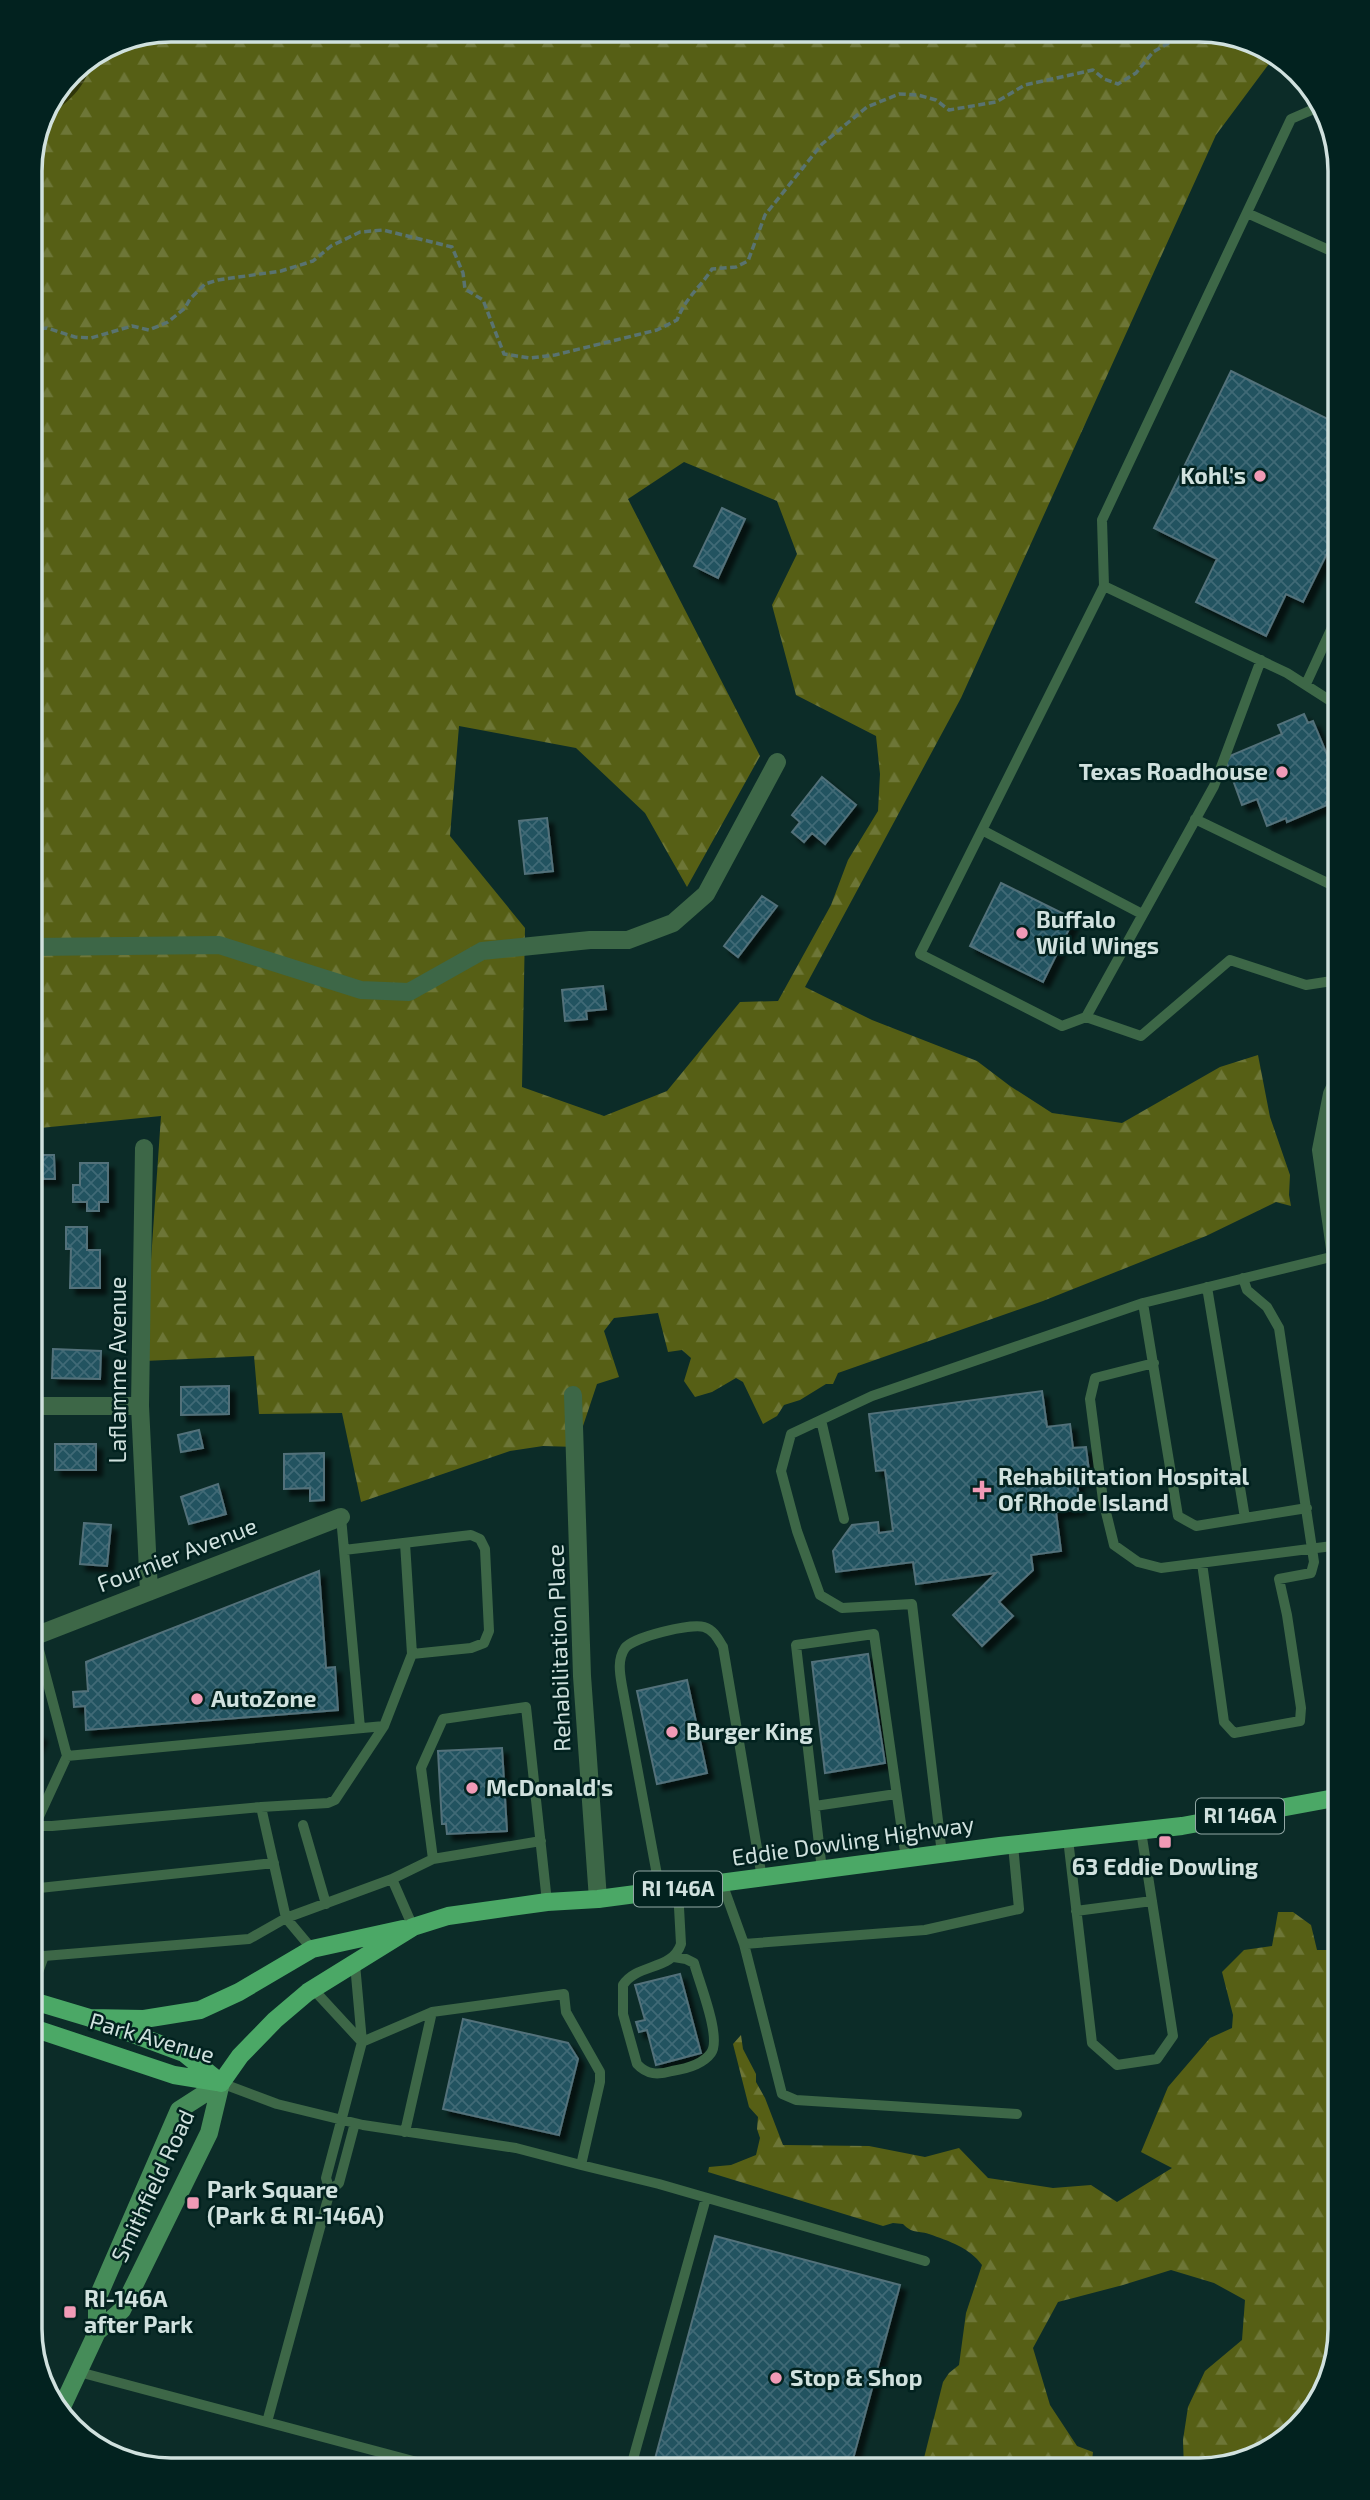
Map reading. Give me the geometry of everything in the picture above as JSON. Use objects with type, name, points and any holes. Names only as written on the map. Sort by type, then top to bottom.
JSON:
[{"type":"main road","name":"Eddie Dowling Highway","points":[[220,2083],[240,2056],[275,2020],[313,1989],[413,1927],[448,1916],[1182,1826],[1328,1800]]},
{"type":"main road","points":[[90,2018],[144,2019],[200,2010],[239,1992],[312,1949],[413,1927]]},
{"type":"main road","name":"Park Avenue","points":[[42,2004],[90,2018],[184,2053],[220,2083]]},
{"type":"main road","name":"Park Avenue","points":[[42,2031],[174,2075],[220,2083]]},
{"type":"main road","name":"Smithfield Road","points":[[65,2402],[97,2332],[97,2299],[179,2110],[220,2083]]},
{"type":"main road","name":"Smithfield Road","points":[[97,2332],[122,2310],[209,2133],[220,2083]]},
{"type":"street","points":[[42,947],[219,945],[360,990],[409,992],[482,951],[590,940],[628,940],[673,923],[706,894],[776,762]]},
{"type":"street","points":[[1328,1114],[1321,1150],[1328,1202]]},
{"type":"street","name":"Laflamme Avenue","points":[[144,1148],[140,1406],[149,1592]]},
{"type":"street","name":"Rehabilitation Place","points":[[573,1395],[582,1676],[598,1899]]},
{"type":"street","points":[[42,1406],[140,1406]]},
{"type":"street","name":"Fournier Avenue","points":[[42,1634],[341,1517]]},
{"type":"lane","points":[[1313,110],[1291,119],[1102,520],[1104,586],[920,954],[1062,1026],[1086,1017],[1141,1036],[1230,960],[1306,985],[1328,982]]},
{"type":"lane","points":[[1247,213],[1328,250]]},
{"type":"lane","points":[[1104,586],[1261,660],[1328,699]]},
{"type":"lane","points":[[1306,684],[1328,636]]},
{"type":"lane","points":[[1086,1017],[1214,786],[1261,660]]},
{"type":"lane","points":[[1195,819],[1328,882]]},
{"type":"lane","points":[[982,830],[1142,914]]},
{"type":"lane","points":[[942,1854],[912,1604],[842,1608],[820,1595],[797,1531],[781,1471],[791,1434],[872,1396],[1143,1303],[1328,1257]]},
{"type":"lane","points":[[1202,1563],[1224,1722],[1234,1733],[1300,1721],[1301,1708],[1279,1579],[1311,1573],[1314,1562],[1313,1548],[1279,1328],[1266,1307],[1247,1290],[1243,1278]]},
{"type":"lane","points":[[1207,1287],[1245,1518]]},
{"type":"lane","points":[[1143,1303],[1178,1516],[1196,1526],[1307,1508]]},
{"type":"lane","points":[[1154,1363],[1095,1378],[1090,1399],[1104,1500],[1114,1545],[1138,1562],[1161,1568],[1328,1546]]},
{"type":"lane","points":[[821,1420],[844,1519]]},
{"type":"lane","points":[[341,1517],[360,1728]]},
{"type":"lane","points":[[344,1550],[471,1535],[480,1539],[485,1549],[489,1631],[484,1643],[471,1648],[412,1654]]},
{"type":"lane","points":[[42,1824],[52,1826],[328,1803],[335,1800],[384,1726],[412,1654],[405,1542]]},
{"type":"lane","points":[[674,1957],[694,1963],[713,2030],[714,2044],[712,2052],[696,2064],[673,2071],[650,2073],[637,2064],[623,2014],[623,1985],[634,1974],[674,1957],[681,1944],[669,1890],[644,1804],[622,1686],[620,1659],[626,1646],[638,1639],[693,1626],[706,1628],[716,1635],[723,1647],[762,1878]]},
{"type":"lane","points":[[822,1870],[796,1644],[874,1634],[906,1859]]},
{"type":"lane","points":[[42,1668],[67,1756],[42,1810]]},
{"type":"lane","points":[[433,1859],[421,1768],[443,1719],[526,1707],[547,1902]]},
{"type":"lane","points":[[67,1756],[384,1726]]},
{"type":"lane","points":[[815,1806],[896,1794]]},
{"type":"lane","points":[[261,1807],[286,1918],[312,1949]]},
{"type":"lane","points":[[303,1825],[326,1903]]},
{"type":"lane","points":[[1068,1839],[1092,2043],[1117,2065],[1157,2059],[1173,2036],[1141,1831]]},
{"type":"lane","points":[[42,1961],[44,1956],[249,1939],[286,1918],[393,1879],[433,1859],[541,1841]]},
{"type":"lane","points":[[744,1944],[925,1930],[1018,1909],[1013,1845]]},
{"type":"lane","points":[[42,1888],[274,1863]]},
{"type":"lane","points":[[393,1879],[413,1927]]},
{"type":"lane","points":[[722,1883],[744,1944],[782,2094],[796,2100],[1017,2114]]},
{"type":"lane","points":[[1076,1912],[1152,1901]]},
{"type":"lane","points":[[267,2422],[330,2191],[326,2178],[362,2042],[355,1964]]},
{"type":"lane","points":[[313,1989],[362,2042]]},
{"type":"lane","points":[[362,2042],[432,2012],[564,1994],[566,2012],[600,2072],[581,2165]]},
{"type":"lane","points":[[405,2132],[432,2012]]},
{"type":"lane","points":[[220,2083],[277,2104],[341,2120],[516,2148],[925,2260]]},
{"type":"lane","points":[[330,2191],[340,2183],[355,2123]]},
{"type":"lane","points":[[633,2458],[706,2198]]},
{"type":"lane","points":[[79,2372],[402,2458]]},
{"type":"path","points":[[42,329],[91,338],[132,326],[149,330],[168,322],[186,308],[190,299],[205,284],[281,271],[313,261],[331,246],[360,232],[383,230],[452,247],[463,273],[465,289],[483,300],[504,354],[530,358],[555,355],[657,330],[677,320],[684,301],[702,285],[712,269],[736,267],[748,261],[765,215],[822,144],[867,107],[899,94],[936,100],[949,110],[968,108],[996,102],[1025,85],[1093,70],[1104,79],[1118,84],[1136,73],[1153,52],[1170,42]]},
{"type":"green space","points":[[171,42],[1208,42],[1241,49],[1269,63],[1216,135],[961,698],[805,987],[872,1020],[977,1061],[1052,1113],[1122,1123],[1220,1067],[1258,1055],[1270,1117],[1290,1175],[1291,1206],[1276,1202],[1206,1236],[1043,1301],[838,1373],[833,1384],[826,1384],[800,1400],[784,1405],[777,1416],[763,1424],[743,1382],[736,1378],[712,1392],[695,1397],[684,1381],[691,1358],[682,1350],[668,1352],[658,1313],[614,1318],[604,1331],[619,1377],[597,1384],[576,1447],[543,1446],[510,1451],[361,1502],[342,1413],[259,1414],[254,1356],[144,1361],[161,1116],[42,1128],[42,162],[46,137],[55,114],[69,92],[86,74],[121,52],[146,44]],"holes":[[[684,462],[777,501],[797,554],[772,605],[796,695],[876,736],[880,774],[878,811],[848,860],[831,905],[778,1001],[740,1002],[667,1091],[604,1116],[522,1087],[525,928],[450,836],[459,726],[576,748],[645,813],[687,887],[760,756],[628,499]]]},
{"type":"green space","points":[[87,73],[81,86],[58,109],[69,92]]},
{"type":"green space","points":[[1278,1912],[1293,1912],[1311,1925],[1317,1950],[1328,1950],[1328,2329],[1324,2363],[1306,2401],[1284,2426],[1256,2445],[1224,2456],[1184,2458],[1183,2440],[1188,2407],[1205,2371],[1242,2340],[1245,2300],[1214,2283],[1171,2270],[1058,2302],[1033,2348],[1050,2405],[1077,2446],[1093,2452],[1092,2458],[924,2458],[943,2382],[959,2365],[966,2313],[982,2265],[959,2246],[929,2234],[912,2231],[903,2224],[883,2226],[708,2172],[709,2167],[731,2165],[756,2155],[760,2138],[757,2129],[758,2117],[749,2107],[733,2044],[741,2035],[743,2049],[756,2074],[756,2082],[783,2145],[869,2146],[925,2157],[959,2148],[988,2178],[1053,2188],[1091,2185],[1117,2202],[1172,2168],[1141,2152],[1168,2087],[1210,2038],[1232,2028],[1233,2015],[1222,1972],[1244,1950],[1272,1946]]},
{"type":"building","name":"Kohl's","points":[[1231,371],[1328,419],[1328,551],[1303,602],[1286,594],[1266,636],[1196,602],[1217,559],[1154,528]]},
{"type":"building","points":[[722,508],[745,519],[718,578],[694,566]]},
{"type":"building","name":"Texas Roadhouse","points":[[1304,714],[1308,723],[1313,721],[1328,757],[1328,801],[1327,805],[1287,822],[1286,818],[1267,826],[1257,799],[1242,805],[1225,758],[1282,734],[1278,725]]},
{"type":"building","points":[[822,777],[856,805],[825,844],[812,833],[804,842],[792,832],[800,822],[792,815]]},
{"type":"building","points":[[547,818],[553,871],[525,874],[519,821]]},
{"type":"building","name":"Buffalo Wild Wings","points":[[1001,883],[1074,919],[1043,982],[970,946]]},
{"type":"building","points":[[762,896],[777,906],[738,957],[724,946]]},
{"type":"building","points":[[603,986],[606,1009],[586,1011],[587,1019],[565,1021],[562,990]]},
{"type":"building","points":[[42,1155],[54,1155],[55,1179],[42,1179]]},
{"type":"building","points":[[80,1163],[108,1163],[108,1202],[99,1202],[99,1211],[87,1211],[87,1202],[73,1202],[73,1185],[80,1185]]},
{"type":"building","points":[[66,1227],[87,1227],[87,1250],[100,1250],[100,1288],[70,1288],[71,1249],[66,1249]]},
{"type":"building","points":[[53,1349],[101,1351],[100,1379],[52,1378]]},
{"type":"building","points":[[229,1386],[229,1414],[181,1415],[181,1387]]},
{"type":"building","points":[[1042,1391],[1047,1427],[1070,1424],[1073,1448],[1086,1447],[1090,1479],[1077,1480],[1080,1509],[1056,1512],[1061,1551],[1031,1555],[1033,1570],[999,1602],[1013,1616],[982,1646],[953,1615],[996,1573],[916,1584],[913,1562],[836,1572],[833,1551],[852,1525],[878,1522],[879,1533],[893,1531],[885,1470],[876,1471],[869,1414]]},
{"type":"building","points":[[199,1430],[203,1448],[181,1452],[178,1435]]},
{"type":"building","points":[[55,1444],[96,1444],[96,1470],[55,1470]]},
{"type":"building","points":[[324,1453],[324,1500],[310,1501],[310,1488],[284,1489],[284,1454]]},
{"type":"building","points":[[218,1484],[226,1514],[189,1524],[181,1497]]},
{"type":"building","points":[[84,1523],[111,1525],[107,1566],[80,1564]]},
{"type":"building","points":[[319,1571],[326,1668],[335,1667],[338,1710],[86,1730],[85,1706],[74,1707],[73,1692],[88,1691],[86,1662]]},
{"type":"building","points":[[868,1654],[885,1763],[825,1773],[812,1662]]},
{"type":"building","name":"Burger King","points":[[687,1680],[707,1773],[657,1784],[637,1691]]},
{"type":"building","name":"McDonald's","points":[[502,1748],[507,1831],[447,1834],[446,1824],[442,1824],[438,1751]]},
{"type":"building","points":[[680,1974],[701,2053],[656,2065],[647,2030],[639,2032],[636,2022],[645,2020],[635,1985]]},
{"type":"building","points":[[463,2019],[568,2043],[578,2059],[559,2135],[443,2109]]},
{"type":"building","name":"Stop & Shop","points":[[715,2236],[900,2285],[853,2458],[655,2458]]},
{"type":"place","name":"Kohl's","points":[[1260,476]]},
{"type":"place","name":"Texas Roadhouse","points":[[1282,772]]},
{"type":"place","name":"Buffalo Wild Wings","points":[[1022,933]]},
{"type":"place","name":"Rehabilitation Hospital Of Rhode Island","points":[[982,1490]]},
{"type":"place","name":"AutoZone","points":[[197,1699]]},
{"type":"place","name":"Burger King","points":[[672,1732]]},
{"type":"place","name":"McDonald's","points":[[472,1788]]},
{"type":"place","name":"63 Eddie Dowling","points":[[1165,1842]]},
{"type":"place","name":"Park Square (Park & RI-146A)","points":[[193,2203]]},
{"type":"place","name":"RI-146A after Park","points":[[70,2312]]},
{"type":"place","name":"Stop & Shop","points":[[776,2378]]}]
